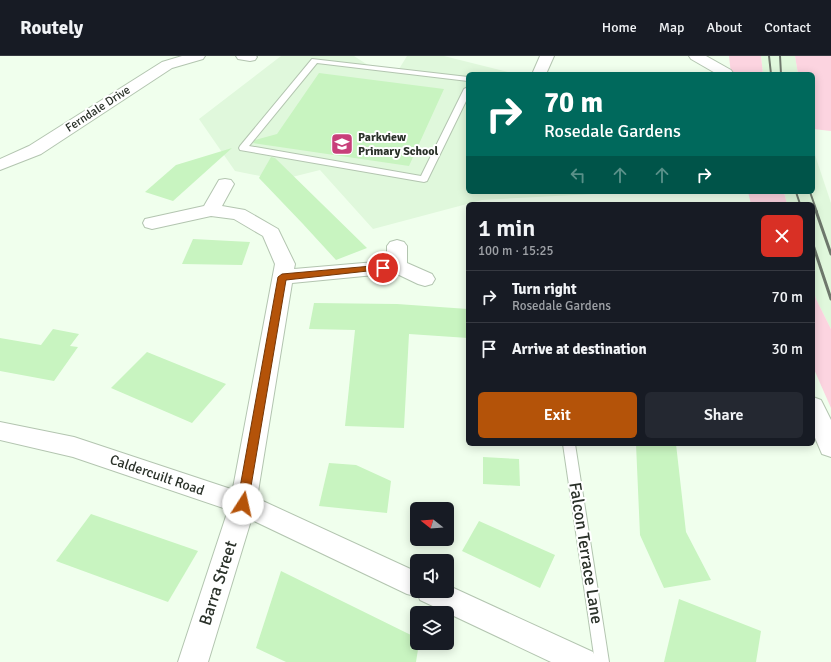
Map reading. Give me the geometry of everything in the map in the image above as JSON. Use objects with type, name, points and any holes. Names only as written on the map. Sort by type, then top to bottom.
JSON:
[{"type":"street","name":"Ferndale Drive","points":[[0,165],[35,150],[167,64],[198,56]]},
{"type":"street","points":[[540,72],[547,56]]},
{"type":"street","points":[[696,56],[724,72]]},
{"type":"street","points":[[152,223],[211,210],[225,184]]},
{"type":"street","name":"Barra Street","points":[[193,662],[243,504],[285,264],[271,233],[239,214],[211,210]]},
{"type":"street","points":[[397,246],[397,266]]},
{"type":"street","points":[[282,277],[397,266],[425,279]]},
{"type":"street","points":[[815,411],[831,447]]},
{"type":"street","name":"Caldercuilt Road","points":[[0,431],[74,447],[243,504],[410,582]]},
{"type":"street","points":[[445,598],[583,662]]},
{"type":"lane","points":[[466,79],[315,62],[243,148],[424,179],[466,93]]},
{"type":"lane","name":"Falcon Terrace Lane","points":[[569,446],[602,662]]},
{"type":"shaded area","name":"Parkview Primary School","points":[[281,56],[354,56],[371,67],[399,69],[407,56],[444,56],[508,72],[466,72],[466,194],[594,194],[466,202],[466,204],[373,229],[320,170],[280,180],[235,171],[199,119]]},
{"type":"shaded area","points":[[729,56],[761,56],[763,72],[731,72]]},
{"type":"shaded area","points":[[761,56],[795,56],[798,72],[763,72]]},
{"type":"shaded area","points":[[795,56],[831,56],[831,131],[815,129],[815,72],[798,72]]},
{"type":"shaded area","points":[[815,155],[831,203],[831,329],[815,295],[815,202],[786,202],[784,194],[815,194]]},
{"type":"shaded area","points":[[748,194],[784,194],[786,202],[750,202]]},
{"type":"shaded area","points":[[815,295],[831,329],[831,408],[815,372]]},
{"type":"building","points":[[319,73],[444,89],[409,166],[253,143],[255,140],[277,134]]},
{"type":"building","points":[[232,148],[173,201],[145,192],[176,165]]},
{"type":"building","points":[[271,157],[275,158],[367,248],[336,260],[259,178]]},
{"type":"building","points":[[193,239],[250,242],[242,265],[182,264]]},
{"type":"building","points":[[314,303],[397,304],[466,309],[466,338],[409,334],[404,428],[345,426],[355,330],[309,329]]},
{"type":"building","points":[[53,329],[79,334],[70,346],[78,347],[54,381],[0,371],[0,338],[41,345]]},
{"type":"building","points":[[147,352],[226,384],[192,423],[111,388]]},
{"type":"building","points":[[636,446],[676,446],[686,532],[711,580],[664,588],[640,535]]},
{"type":"building","points":[[483,457],[519,459],[520,486],[483,484]]},
{"type":"building","points":[[329,463],[356,465],[391,481],[387,513],[319,506]]},
{"type":"building","points":[[91,514],[198,551],[168,602],[56,561]]},
{"type":"building","points":[[479,521],[555,555],[540,588],[462,551]]},
{"type":"building","points":[[281,571],[410,635],[410,650],[418,650],[416,662],[286,662],[256,648]]},
{"type":"building","points":[[679,599],[761,631],[756,662],[664,662]]},
{"type":"railway","points":[[769,56],[771,72]]},
{"type":"railway","points":[[780,56],[781,72]]},
{"type":"railway","points":[[797,194],[799,202]]},
{"type":"railway","points":[[811,194],[814,202]]},
{"type":"railway","points":[[815,206],[817,212]]},
{"type":"railway","points":[[816,211],[831,254]]},
{"type":"railway","points":[[815,251],[831,299]]},
{"type":"place","name":"Parkview Primary School","points":[[342,144]]},
{"type":"route","points":[[243,504],[282,277],[383,268]]}]
